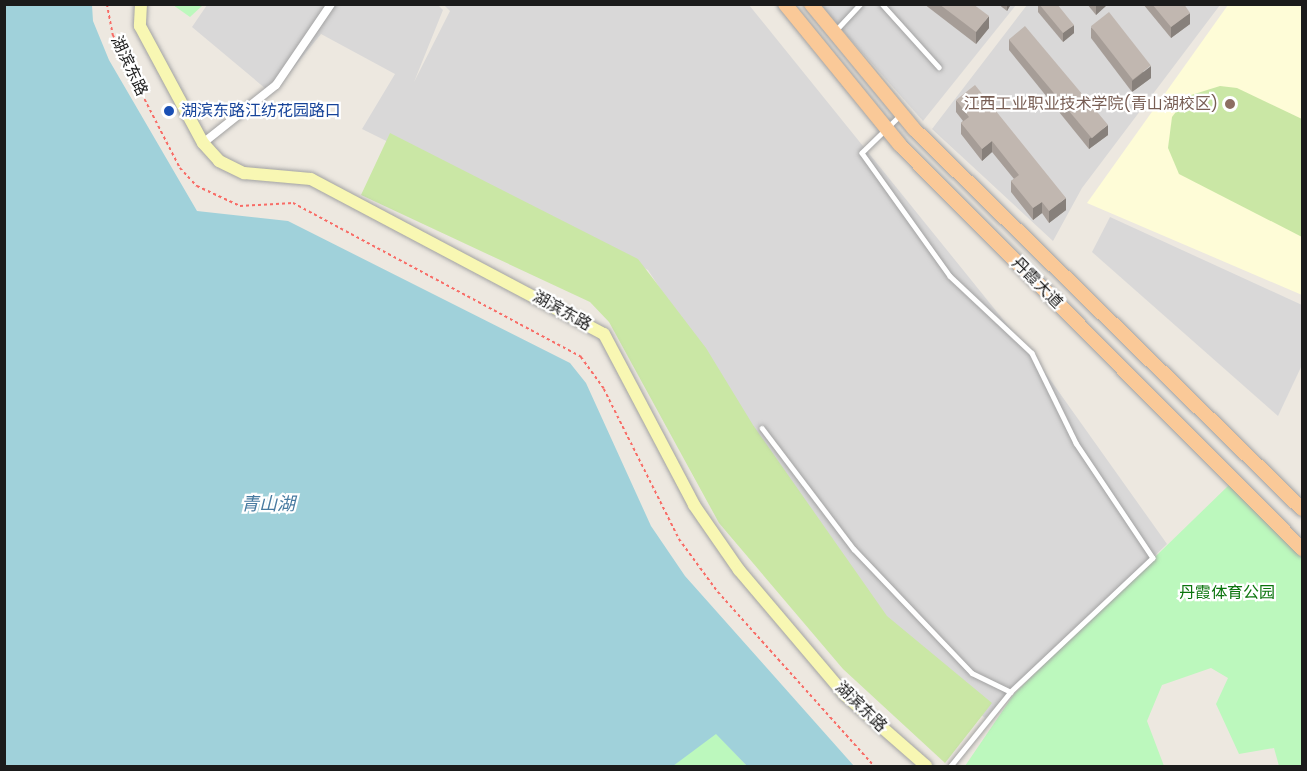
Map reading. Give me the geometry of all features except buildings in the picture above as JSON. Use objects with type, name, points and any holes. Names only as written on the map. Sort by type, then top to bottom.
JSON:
[{"type":"main road","name":"丹霞大道","points":[[785,4],[887,128],[1302,549]]},
{"type":"main road","name":"丹霞大道","points":[[811,4],[902,114],[1302,509]]},
{"type":"street","name":"湖滨东路","points":[[141,4],[140,26],[203,143],[219,161],[244,173],[311,179],[604,334],[694,505],[739,570],[845,695],[926,766]]},
{"type":"street","points":[[203,143],[276,85],[331,4]]},
{"type":"lane","points":[[834,32],[860,4]]},
{"type":"lane","points":[[882,4],[939,67]]},
{"type":"lane","points":[[902,114],[862,153],[950,276],[1032,353],[1076,443],[1153,558],[1011,692],[951,766]]},
{"type":"lane","points":[[762,428],[854,549],[972,674],[1011,692]]},
{"type":"path","name":"湖滨东路","points":[[107,4],[113,35],[132,75],[180,168],[197,186],[240,206],[293,204],[581,357],[604,389],[679,539],[718,592],[874,766]]},
{"type":"shaded area","points":[[207,5],[438,5],[443,10],[414,82],[450,11],[444,5],[749,5],[1039,364],[1167,544],[985,718],[878,622],[648,270],[362,129],[395,74],[321,34],[272,94],[192,27]]},
{"type":"shaded area","points":[[820,5],[1016,5],[923,121]]},
{"type":"shaded area","points":[[1027,5],[1220,5],[1082,188],[1053,241],[932,129]]},
{"type":"shaded area","name":"江西工业职业技术学院(青山湖校区)","points":[[1228,5],[1302,5],[1302,295],[1087,203]]},
{"type":"shaded area","points":[[1110,217],[1302,305],[1302,365],[1278,416],[1092,252]]},
{"type":"green space","points":[[173,5],[203,5],[190,17]]},
{"type":"green space","points":[[1220,86],[1237,88],[1302,119],[1302,237],[1179,174],[1168,148],[1172,117],[1188,96]]},
{"type":"green space","points":[[390,133],[638,259],[706,348],[753,425],[887,616],[992,703],[945,763],[843,669],[719,523],[609,322],[590,302],[361,195]]},
{"type":"green space","name":"丹霞体育公园","points":[[1229,485],[1302,558],[1302,766],[1279,766],[1274,748],[1239,754],[1216,704],[1228,678],[1211,668],[1162,685],[1147,721],[1164,766],[965,766],[1014,694]]},
{"type":"green space","points":[[716,733],[747,766],[673,766],[701,742]]},
{"type":"water","name":"青山湖","points":[[4,5],[92,5],[93,21],[109,60],[197,211],[288,221],[570,363],[586,383],[651,526],[685,576],[854,766],[747,766],[716,734],[673,766],[5,766]]},
{"type":"place","name":"江西工业职业技术学院(青山湖校区)","points":[[1230,104]]},
{"type":"place","name":"湖滨东路江纺花园路口","points":[[169,111]]}]
